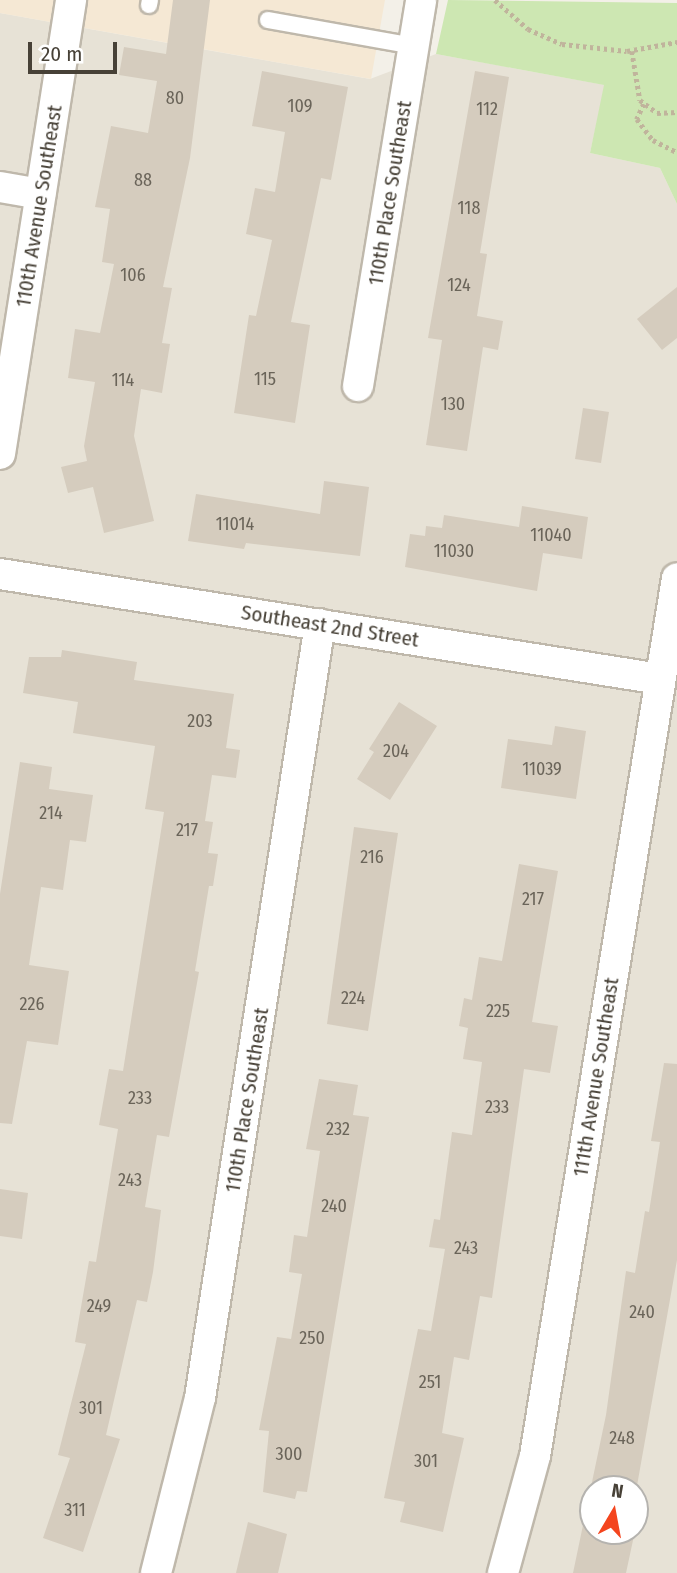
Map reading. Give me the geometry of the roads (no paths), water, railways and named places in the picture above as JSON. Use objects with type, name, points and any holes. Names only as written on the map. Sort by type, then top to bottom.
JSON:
[{"type":"street","name":"110th Avenue Southeast","points":[[0,454],[71,0]]},
{"type":"street","name":"110th Place Southeast","points":[[358,386],[421,0]]},
{"type":"street","points":[[0,187],[40,194]]},
{"type":"street","name":"Southeast 2nd Street","points":[[0,575],[660,679]]},
{"type":"street","name":"111th Avenue Southeast","points":[[503,1573],[535,1456],[677,578]]},
{"type":"street","name":"110th Place Southeast","points":[[156,1573],[201,1398],[320,624]]},
{"type":"lane","points":[[268,20],[414,46]]}]
